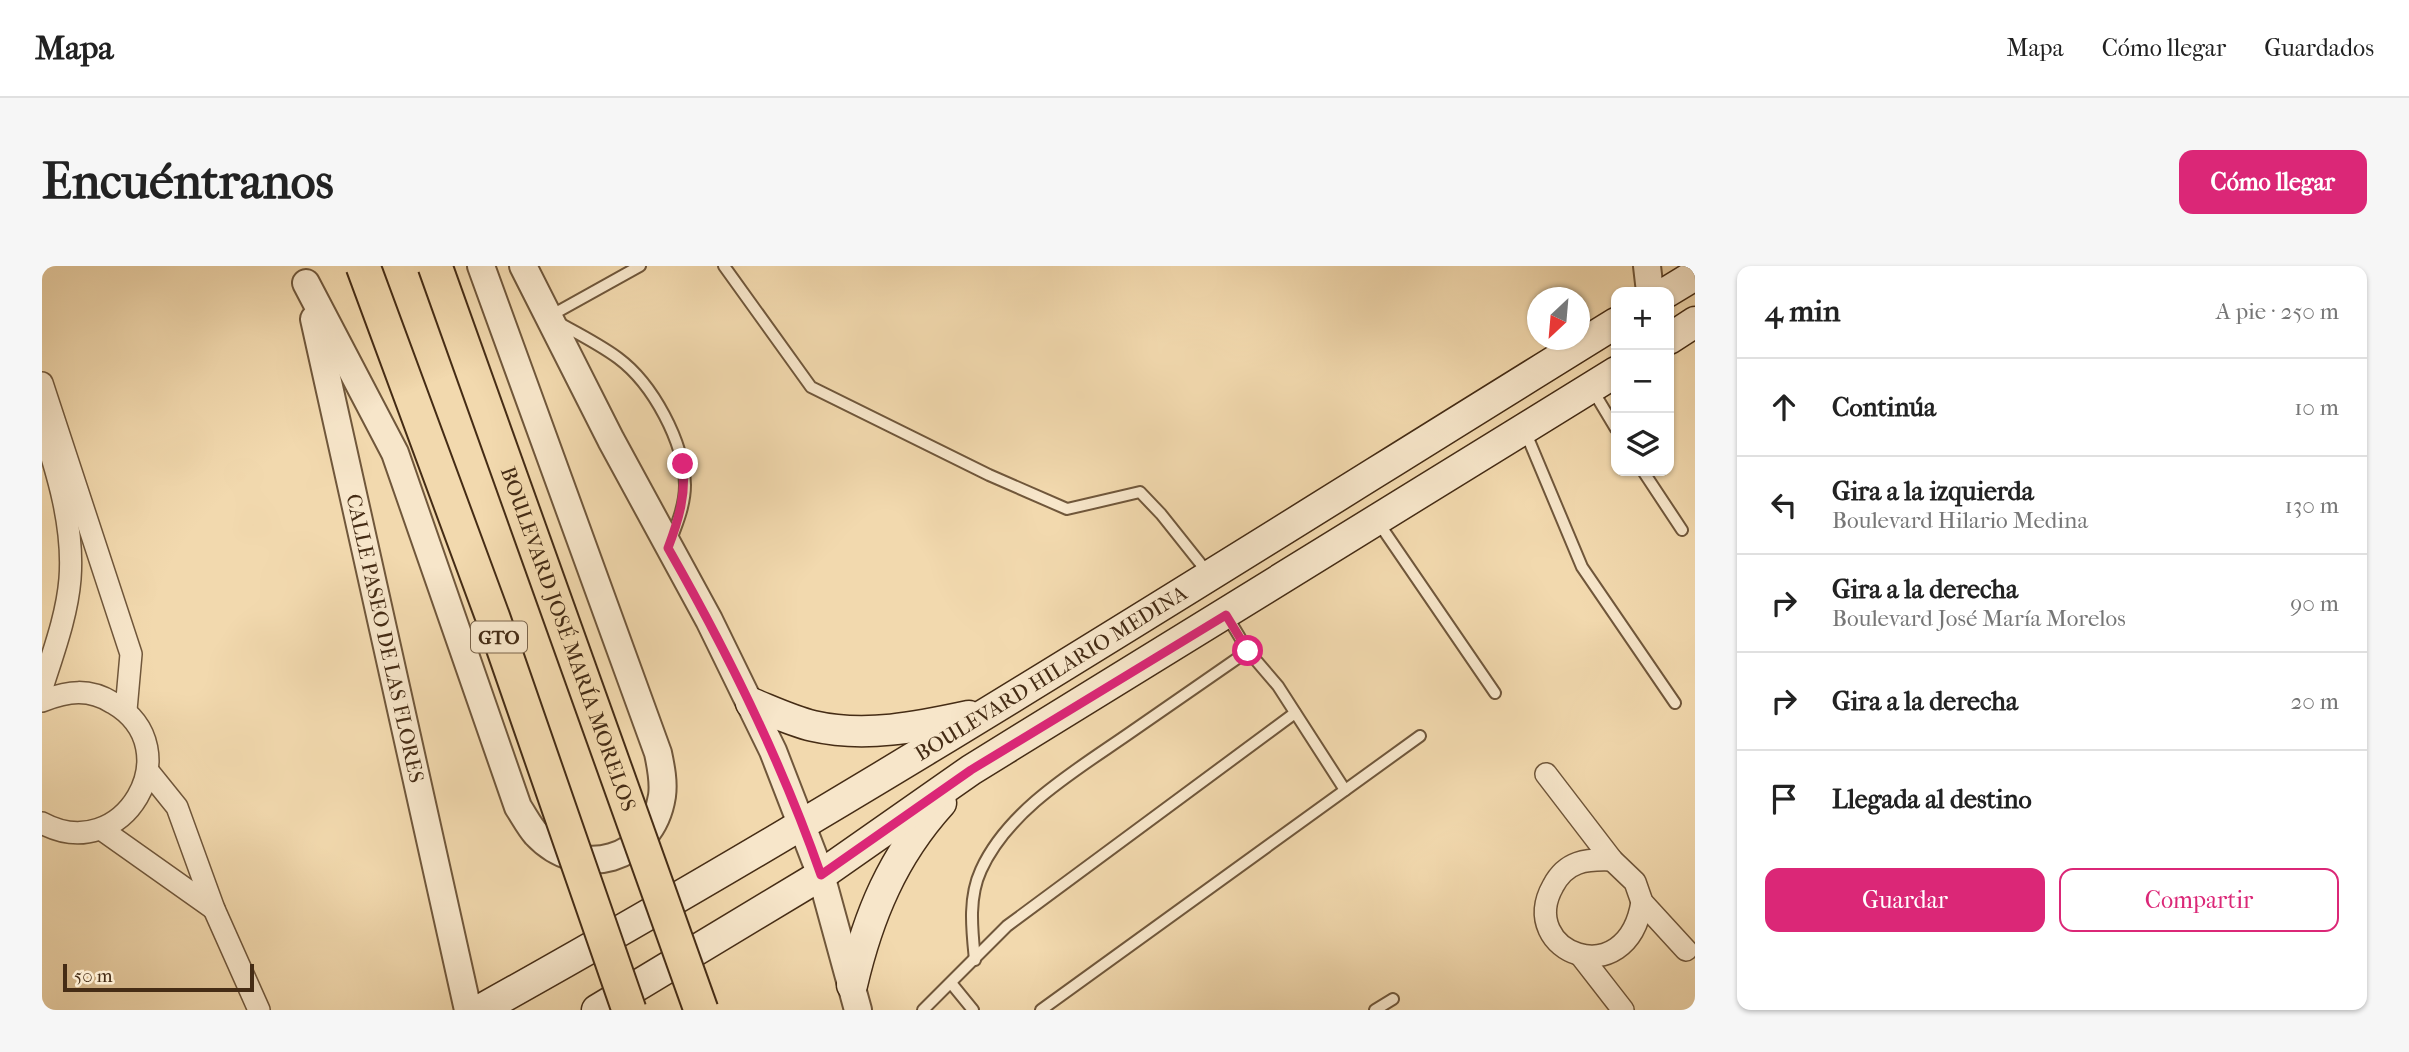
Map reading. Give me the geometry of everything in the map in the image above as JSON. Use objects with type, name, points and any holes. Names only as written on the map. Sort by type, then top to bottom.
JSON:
[{"type":"main road","name":"GTO","points":[[363,266],[493,618],[629,1010]]},
{"type":"main road","name":"BOULEVARD JOSÉ MARÍA MORELOS","points":[[435,266],[701,1010]]},
{"type":"main road","points":[[1674,288],[1695,275]]},
{"type":"main road","points":[[1674,336],[1695,323]]},
{"type":"main road","name":"BOULEVARD HILARIO MEDINA","points":[[480,1010],[640,921],[993,711],[1611,326]]},
{"type":"main road","name":"BOULEVARD HILARIO MEDINA","points":[[597,1010],[821,875],[971,770],[1611,375]]},
{"type":"main road","points":[[751,703],[811,726],[848,731],[888,731],[993,711]]},
{"type":"main road","points":[[855,998],[862,940],[886,879],[931,815],[971,770]]},
{"type":"street","points":[[303,274],[395,453],[518,807],[537,835],[565,854],[587,860],[618,858],[638,844],[655,817],[662,797],[658,753],[481,266]]},
{"type":"street","points":[[523,266],[751,703],[803,824],[821,875],[855,998]]},
{"type":"street","points":[[1647,266],[1649,287]]},
{"type":"street","name":"CALLE PASEO DE LAS FLORES","points":[[303,274],[468,1010]]},
{"type":"street","points":[[42,383],[131,654],[126,710]]},
{"type":"street","points":[[42,426],[55,465],[67,524],[70,578],[64,612],[42,688]]},
{"type":"street","points":[[42,701],[67,691],[99,694],[126,710],[139,728],[147,749],[148,771],[140,796],[123,816],[100,829],[77,833],[42,823]]},
{"type":"street","points":[[148,771],[177,807],[214,909],[259,1010]]},
{"type":"street","points":[[1546,774],[1612,860],[1635,882],[1642,902],[1686,950]]},
{"type":"street","points":[[100,829],[214,909]]},
{"type":"street","points":[[1612,860],[1577,862],[1565,869],[1548,894],[1545,909],[1547,924],[1564,948],[1581,956],[1603,957],[1619,950],[1633,934],[1642,902]]},
{"type":"street","points":[[1581,956],[1623,1010]]},
{"type":"lane","points":[[548,317],[640,266]]},
{"type":"lane","points":[[724,266],[811,387],[989,475],[1067,509],[1140,492],[1161,513],[1210,576]]},
{"type":"lane","points":[[548,317],[620,359],[645,387],[666,421],[683,464],[685,488],[681,515],[668,548]]},
{"type":"lane","points":[[1591,388],[1611,421]]},
{"type":"lane","points":[[1524,430],[1582,567],[1675,703]]},
{"type":"lane","points":[[1646,476],[1682,530]]},
{"type":"lane","points":[[1378,521],[1495,693]]},
{"type":"lane","points":[[1226,615],[1345,790]]},
{"type":"lane","points":[[975,960],[973,897],[981,870],[1013,826],[1032,806],[1080,768],[1248,651]]},
{"type":"lane","points":[[923,1010],[1024,913],[1295,713]]},
{"type":"lane","points":[[1041,1010],[1420,736]]},
{"type":"lane","points":[[951,983],[973,1010]]},
{"type":"lane","points":[[1375,1010],[1392,999]]},
{"type":"route","points":[[683,464],[685,488],[681,515],[668,548],[709,620],[751,703],[803,824],[821,875],[971,770],[1226,615],[1248,651]]}]
